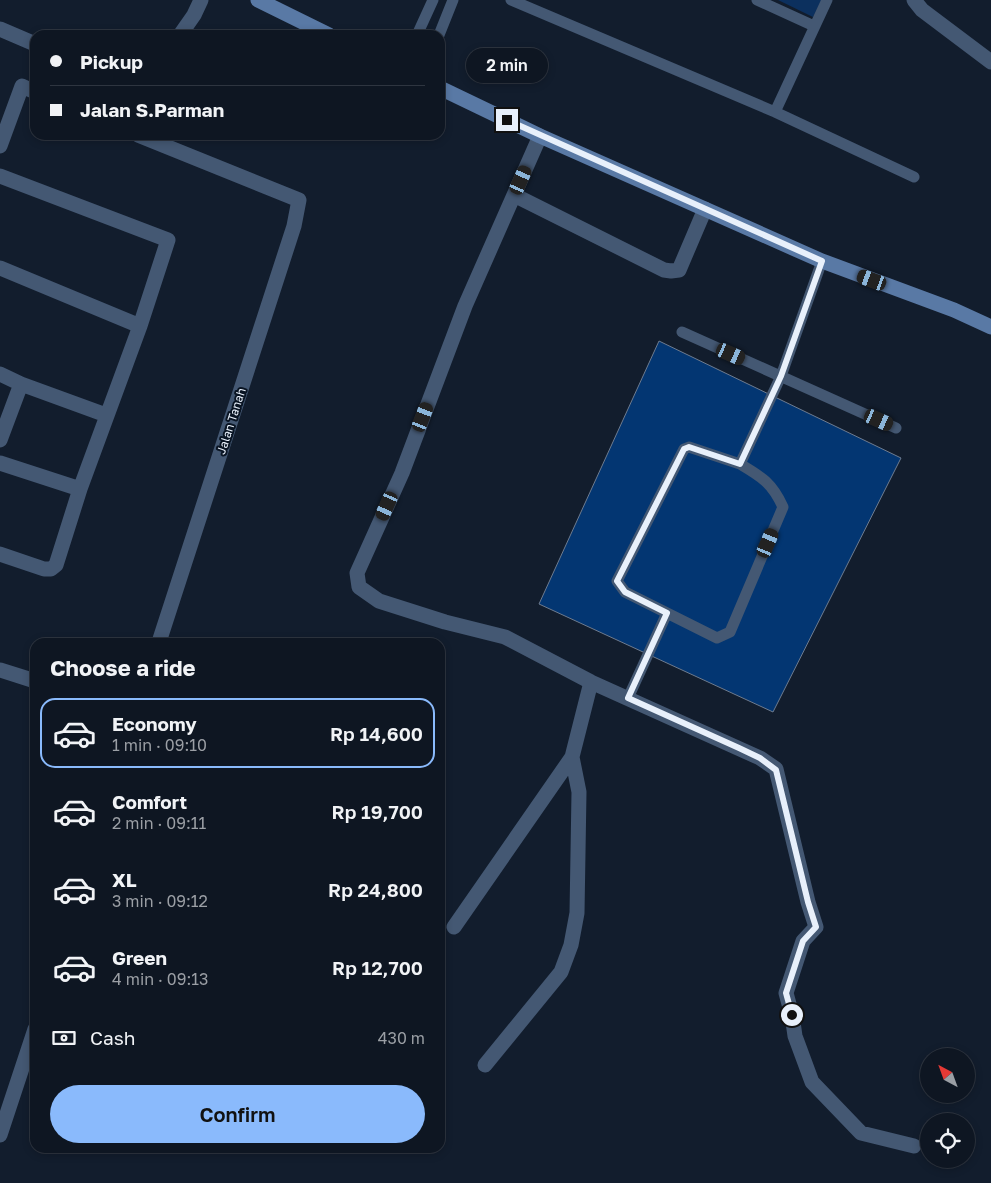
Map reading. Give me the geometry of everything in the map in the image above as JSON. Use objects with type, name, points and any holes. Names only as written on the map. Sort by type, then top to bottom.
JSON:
[{"type":"main road","points":[[258,0],[319,30]]},
{"type":"main road","points":[[445,90],[540,136],[822,261],[954,310],[991,327]]},
{"type":"street","points":[[184,30],[194,15],[201,0]]},
{"type":"street","points":[[914,0],[922,10],[991,62]]},
{"type":"street","points":[[0,29],[30,42]]},
{"type":"street","points":[[0,146],[22,86],[30,90]]},
{"type":"street","points":[[540,136],[465,306],[402,473],[357,574],[359,587],[379,601],[445,622],[505,637],[591,682],[760,758],[776,770],[808,902],[816,927],[803,941],[786,993],[798,1045],[812,1082],[861,1133],[914,1146]]},
{"type":"street","name":"Jalan Tanah","points":[[150,140],[300,200],[294,226],[160,638]]},
{"type":"street","points":[[0,176],[168,240],[140,326],[80,489],[56,565],[51,569],[44,569],[0,554]]},
{"type":"street","points":[[514,195],[664,270],[671,271],[678,270],[705,209]]},
{"type":"street","points":[[0,268],[140,326]]},
{"type":"street","points":[[0,374],[21,384],[106,415]]},
{"type":"street","points":[[0,440],[21,384]]},
{"type":"street","points":[[0,463],[80,489]]},
{"type":"street","points":[[0,670],[30,679]]},
{"type":"street","points":[[454,927],[572,757],[591,682]]},
{"type":"street","points":[[484,1065],[561,972],[571,945],[577,913],[579,792],[572,757]]},
{"type":"street","points":[[0,1135],[30,1044]]},
{"type":"lane","points":[[419,30],[433,0]]},
{"type":"lane","points":[[441,30],[453,0]]},
{"type":"lane","points":[[511,0],[775,112],[914,176]]},
{"type":"lane","points":[[757,0],[814,26]]},
{"type":"lane","points":[[775,112],[827,0]]},
{"type":"lane","points":[[740,464],[781,376],[822,261]]},
{"type":"lane","points":[[682,332],[896,428]]},
{"type":"lane","points":[[689,447],[740,464],[763,478],[776,492],[783,507],[730,632],[717,638],[625,592],[617,581],[684,449],[689,447]]},
{"type":"lane","points":[[628,698],[667,613]]},
{"type":"shaded area","points":[[778,0],[822,0],[813,17]]},
{"type":"building","points":[[659,341],[901,458],[773,712],[539,604]]},
{"type":"route","points":[[507,120],[822,261],[781,376],[740,464],[689,447],[684,449],[617,581],[625,592],[667,613],[628,698],[760,758],[776,770],[808,902],[816,927],[803,941],[786,993],[792,1015]]}]
